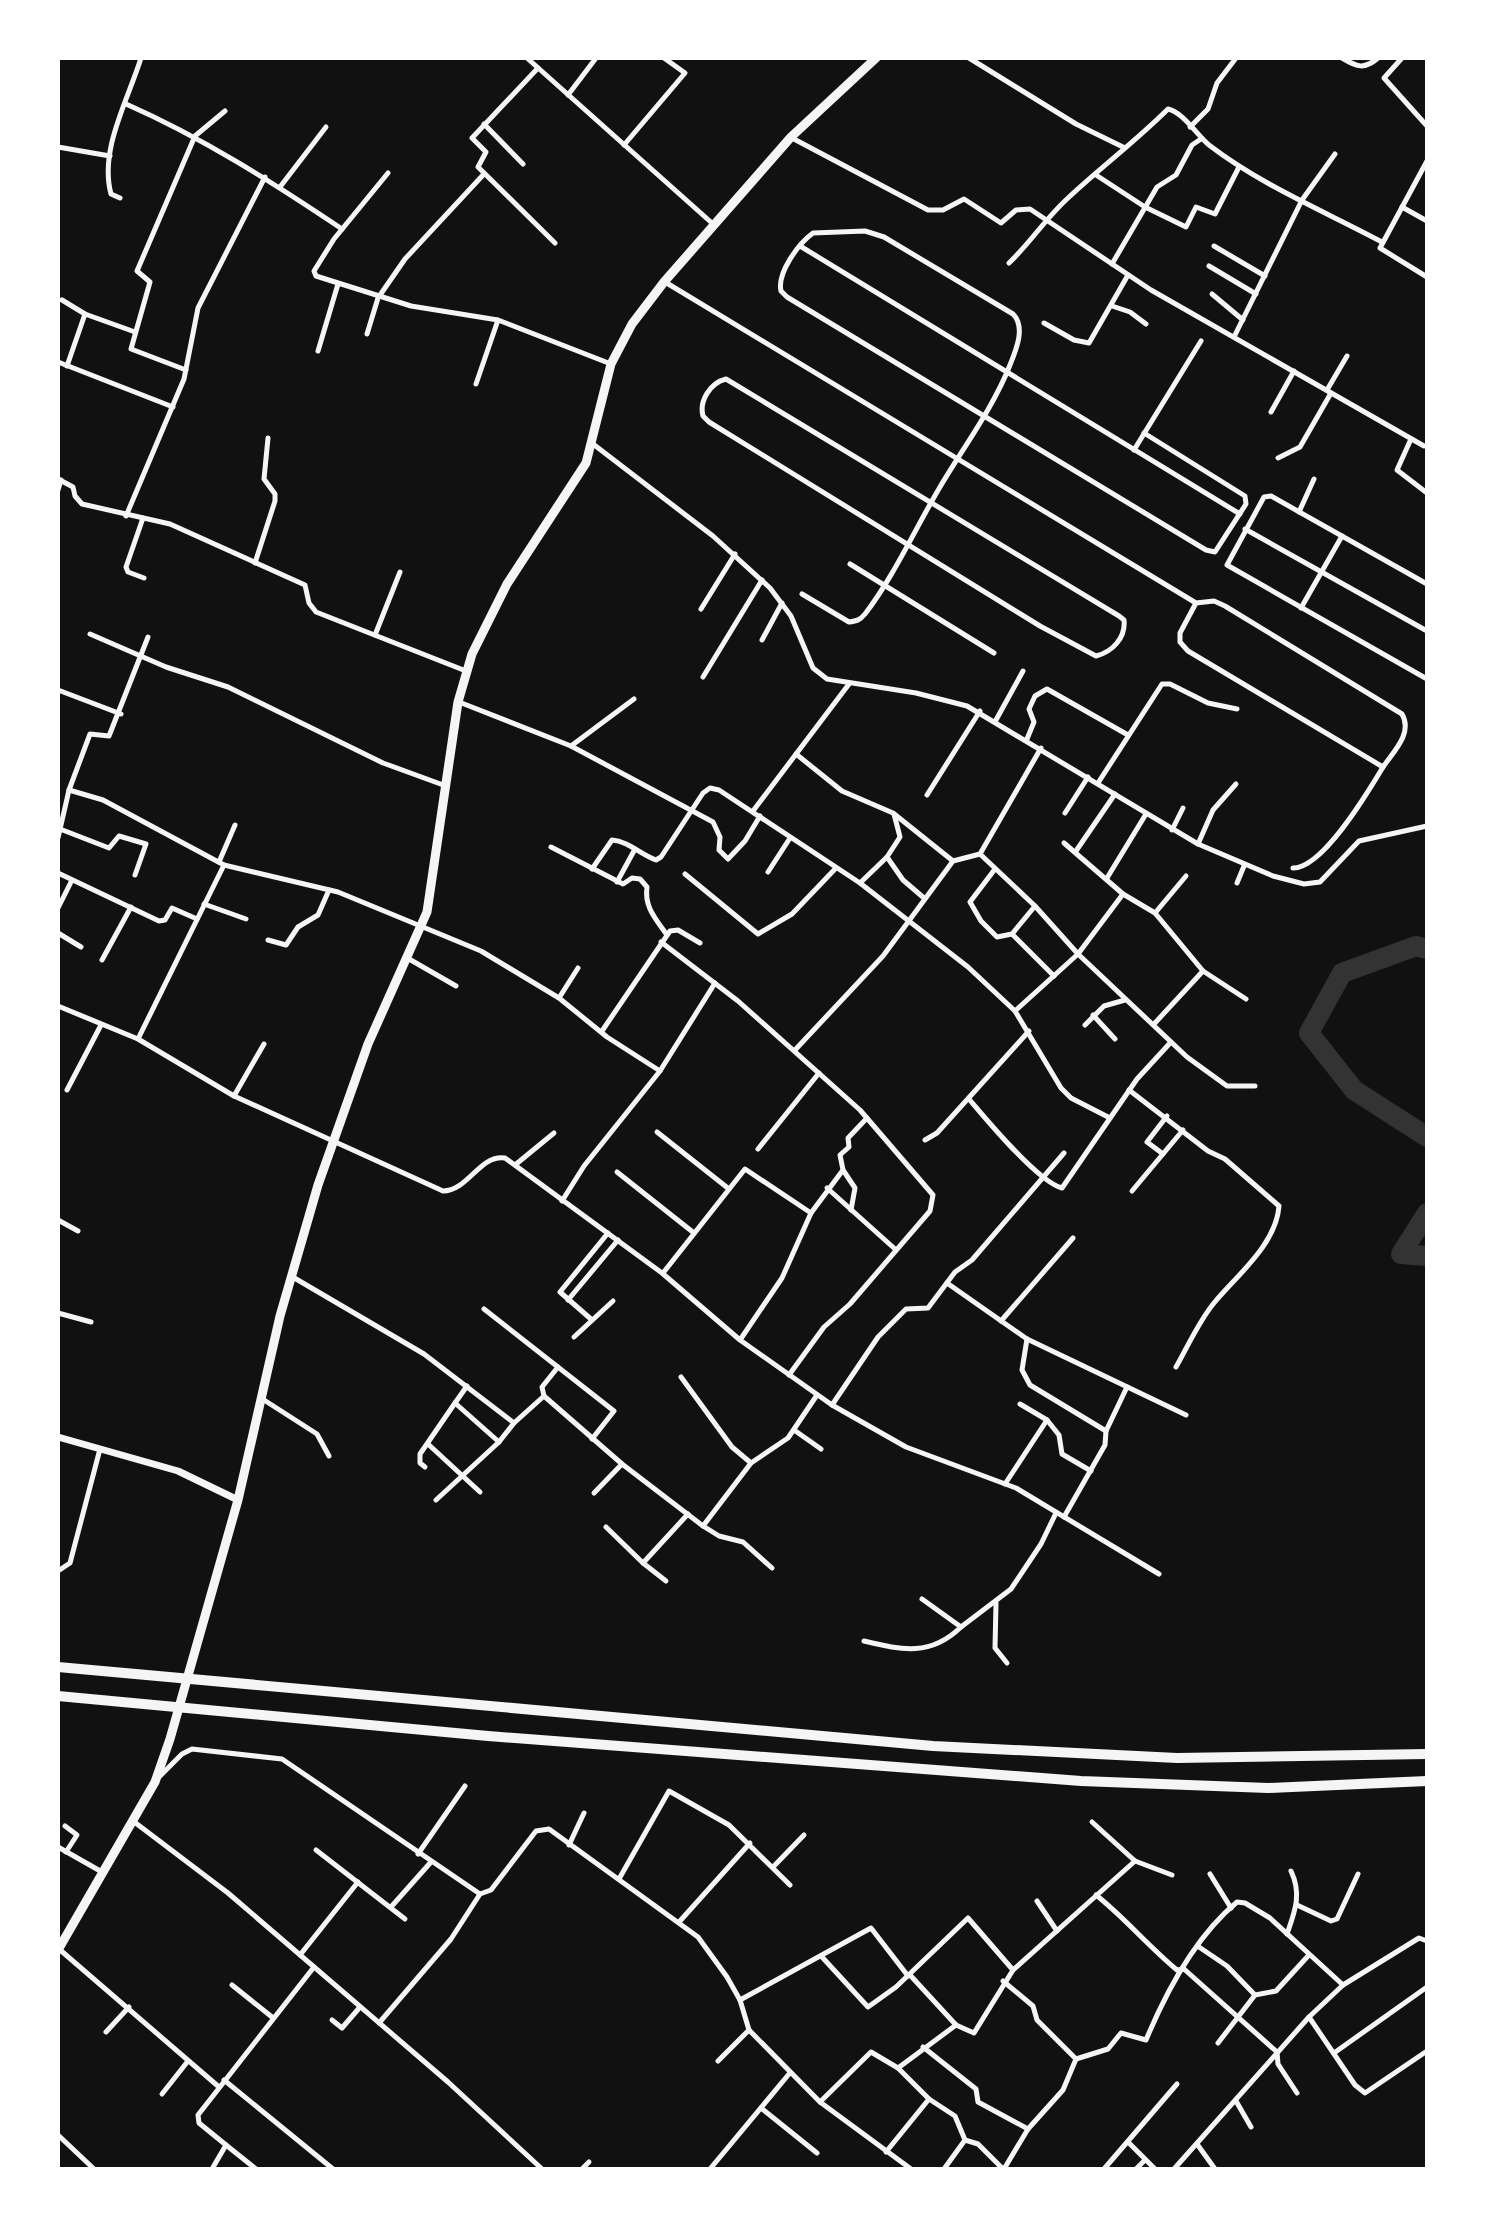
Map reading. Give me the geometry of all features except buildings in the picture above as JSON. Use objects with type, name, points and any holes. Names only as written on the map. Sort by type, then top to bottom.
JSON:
[{"type":"highway","points":[[58,1667],[933,1746],[1177,1758],[1427,1754]]},
{"type":"highway","points":[[58,1696],[488,1736],[1081,1781],[1268,1788],[1427,1781]]},
{"type":"main road","points":[[58,1950],[155,1782],[170,1739],[238,1500],[291,1276],[333,1140],[368,1044],[423,926],[458,702],[466,671],[507,584],[576,480],[593,444],[611,364],[632,324],[664,282],[791,137],[876,58]]},
{"type":"street","points":[[120,198],[111,194],[107,177],[110,156],[141,58]]},
{"type":"street","points":[[527,58],[714,224]]},
{"type":"street","points":[[568,95],[596,58]]},
{"type":"street","points":[[624,145],[685,73],[664,58]]},
{"type":"street","points":[[969,58],[1076,124],[1123,147]]},
{"type":"street","points":[[1190,127],[1208,109],[1217,83],[1236,58]]},
{"type":"street","points":[[1342,58],[1360,68],[1368,67],[1378,58]]},
{"type":"street","points":[[1402,58],[1384,78],[1427,126]]},
{"type":"street","points":[[538,68],[472,138],[486,152],[478,167],[555,243]]},
{"type":"street","points":[[126,104],[195,136],[265,177],[342,229]]},
{"type":"street","points":[[1009,263],[1046,220],[1123,147],[1146,133],[1168,109],[1177,112],[1201,139],[1239,167],[1382,242]]},
{"type":"street","points":[[186,370],[133,352],[135,332],[150,282],[137,271],[195,136],[225,111]]},
{"type":"street","points":[[484,124],[523,164]]},
{"type":"street","points":[[280,187],[326,127]]},
{"type":"street","points":[[791,137],[928,210],[943,210],[964,199],[996,222],[1006,221],[1023,207],[1128,275],[1424,446]]},
{"type":"street","points":[[1112,264],[1157,187],[1176,175],[1192,145],[1201,139]]},
{"type":"street","points":[[58,147],[110,156]]},
{"type":"street","points":[[1234,337],[1302,200],[1335,154]]},
{"type":"street","points":[[1426,165],[1382,242],[1383,253],[1427,277]]},
{"type":"street","points":[[1096,175],[1145,207],[1186,227],[1196,207],[1215,214],[1239,167]]},
{"type":"street","points":[[388,173],[342,229],[314,274],[378,298],[498,320],[611,364]]},
{"type":"street","points":[[367,334],[378,298],[405,259],[484,174]]},
{"type":"street","points":[[126,516],[186,370],[198,308],[265,177]]},
{"type":"street","points":[[1402,207],[1427,221]]},
{"type":"street","points":[[802,594],[849,622],[864,616],[883,585],[907,543],[956,459],[981,417],[1006,374],[1021,329],[1019,320],[1013,314],[875,233],[820,231],[800,246],[779,283],[787,297],[981,417],[1206,550],[1215,552],[1240,514],[1246,500],[1243,494],[1144,433]]},
{"type":"street","points":[[800,246],[1240,514]]},
{"type":"street","points":[[1214,246],[1265,276]]},
{"type":"street","points":[[1209,266],[1256,294]]},
{"type":"street","points":[[1044,323],[1081,343],[1089,343],[1128,275]]},
{"type":"street","points":[[664,282],[1196,603],[1214,601],[1225,606],[1402,714],[1407,723],[1406,732],[1344,826],[1308,865],[1293,868]]},
{"type":"street","points":[[318,351],[338,284]]},
{"type":"street","points":[[1212,294],[1243,320]]},
{"type":"street","points":[[62,300],[85,314],[135,332]]},
{"type":"street","points":[[1111,306],[1130,312],[1146,324]]},
{"type":"street","points":[[67,366],[85,314]]},
{"type":"street","points":[[476,384],[498,320]]},
{"type":"street","points":[[1134,450],[1201,341]]},
{"type":"street","points":[[1278,458],[1300,447],[1347,356]]},
{"type":"street","points":[[58,362],[173,407]]},
{"type":"street","points":[[1271,412],[1294,371]]},
{"type":"street","points":[[718,381],[734,382],[930,504],[1119,616],[1124,620],[1122,635],[1107,653],[1096,656],[709,422],[703,416],[704,401],[718,381]]},
{"type":"street","points":[[255,563],[275,501],[275,494],[264,479],[268,438]]},
{"type":"street","points":[[1411,439],[1397,470],[1399,475],[1427,493]]},
{"type":"street","points":[[593,444],[735,554],[762,580],[782,603],[813,668],[827,679],[954,700],[980,711],[1172,830],[1244,866],[1294,882],[1313,884],[1325,878],[1359,841],[1427,826]]},
{"type":"street","points":[[1299,512],[1314,479]]},
{"type":"street","points":[[58,490],[60,480],[73,487],[75,496],[82,504],[170,524],[305,585],[309,603],[316,612],[466,671]]},
{"type":"street","points":[[1427,584],[1267,496],[1245,529],[1227,565],[1427,679]]},
{"type":"street","points":[[143,518],[126,567],[128,572],[144,578]]},
{"type":"street","points":[[1245,529],[1427,631]]},
{"type":"street","points":[[1301,608],[1342,536]]},
{"type":"street","points":[[701,609],[735,554]]},
{"type":"street","points":[[850,564],[994,653]]},
{"type":"street","points":[[375,635],[400,572]]},
{"type":"street","points":[[703,677],[762,580]]},
{"type":"street","points":[[762,640],[782,603]]},
{"type":"street","points":[[1196,603],[1180,633],[1180,642],[1188,651],[1383,767]]},
{"type":"street","points":[[90,634],[228,687],[383,763],[446,786]]},
{"type":"street","points":[[58,838],[69,790],[90,734],[109,736],[121,714],[148,637]]},
{"type":"street","points":[[996,720],[1023,671]]},
{"type":"street","points":[[1098,783],[1166,683],[1193,697],[1237,709]]},
{"type":"street","points":[[753,811],[849,684]]},
{"type":"street","points":[[1027,739],[1034,722],[1029,709],[1035,696],[1047,689],[1128,735]]},
{"type":"street","points":[[58,690],[121,714]]},
{"type":"street","points":[[571,746],[634,699]]},
{"type":"street","points":[[458,702],[571,746],[713,822],[720,837],[719,850],[728,859],[745,841],[760,816]]},
{"type":"street","points":[[927,795],[962,745],[980,711]]},
{"type":"street","points":[[795,1050],[883,956],[953,861],[980,854],[1041,748]]},
{"type":"street","points":[[796,754],[842,791],[893,813],[953,861]]},
{"type":"street","points":[[1065,813],[1088,777]]},
{"type":"street","points":[[1198,844],[1213,810],[1236,784]]},
{"type":"street","points":[[592,869],[612,840],[623,841],[656,860],[661,857],[710,788],[753,811],[909,919],[1015,1011],[1061,1088],[1071,1098],[1110,1118]]},
{"type":"street","points":[[69,790],[117,806],[222,864],[275,880],[329,890],[481,951],[559,998],[660,1071]]},
{"type":"street","points":[[1076,851],[1115,794]]},
{"type":"street","points":[[1172,830],[1183,808]]},
{"type":"street","points":[[860,883],[887,857],[900,837],[893,813]]},
{"type":"street","points":[[1107,878],[1146,814]]},
{"type":"street","points":[[138,1039],[204,904],[235,825]]},
{"type":"street","points":[[60,829],[109,848],[119,836],[146,844],[135,875]]},
{"type":"street","points":[[768,872],[790,838]]},
{"type":"street","points":[[1064,843],[1123,894],[1155,913],[1203,971],[1246,999]]},
{"type":"street","points":[[551,847],[617,882],[623,884],[632,878],[640,879],[647,887],[645,899],[651,912],[667,935]]},
{"type":"street","points":[[617,882],[635,849]]},
{"type":"street","points":[[980,854],[1035,906],[1078,954],[1218,1082],[1236,1088],[1255,1086]]},
{"type":"street","points":[[887,857],[903,880],[924,898]]},
{"type":"street","points":[[1237,883],[1244,866]]},
{"type":"street","points":[[685,874],[758,934],[792,914],[836,868]]},
{"type":"street","points":[[995,869],[970,900],[970,905],[997,937],[1012,934],[1035,906]]},
{"type":"street","points":[[58,873],[71,882],[162,921],[172,908],[197,919]]},
{"type":"street","points":[[1155,913],[1186,876]]},
{"type":"street","points":[[58,908],[71,882]]},
{"type":"street","points":[[268,940],[286,945],[298,927],[318,915],[329,890]]},
{"type":"street","points":[[1015,1011],[1078,954],[1123,894]]},
{"type":"street","points":[[204,904],[246,919]]},
{"type":"street","points":[[102,960],[131,907]]},
{"type":"street","points":[[602,1031],[667,935],[678,930],[700,943]]},
{"type":"street","points":[[58,933],[81,947]]},
{"type":"street","points":[[1012,934],[1054,976]]},
{"type":"street","points":[[661,942],[795,1050],[867,1118],[933,1195],[930,1211],[850,1304],[824,1327],[789,1375]]},
{"type":"street","points":[[409,959],[456,986]]},
{"type":"street","points":[[559,998],[578,968]]},
{"type":"street","points":[[1154,1024],[1203,971]]},
{"type":"street","points":[[562,1201],[584,1166],[660,1071],[715,983]]},
{"type":"street","points":[[1085,1025],[1093,1015],[1126,999]]},
{"type":"street","points":[[58,1006],[138,1039],[234,1096],[443,1191],[456,1189],[492,1158],[505,1158],[662,1273],[740,1340],[832,1405],[906,1447],[1005,1484],[1159,1574]]},
{"type":"street","points":[[1093,1015],[1115,1039]]},
{"type":"street","points":[[67,1090],[101,1025]]},
{"type":"street","points":[[925,1140],[969,1099],[1011,1047],[1029,1031]]},
{"type":"street","points":[[969,1099],[999,1134],[1057,1188],[1068,1183],[1129,1090],[1171,1042]]},
{"type":"street","points":[[234,1096],[264,1044]]},
{"type":"street","points":[[758,1149],[819,1073]]},
{"type":"street","points":[[1129,1090],[1167,1116],[1208,1151],[1225,1159],[1279,1206],[1264,1245],[1233,1285],[1214,1303],[1176,1367]]},
{"type":"street","points":[[1163,1154],[1147,1142],[1167,1116]]},
{"type":"street","points":[[851,1210],[855,1188],[843,1170],[840,1155],[849,1147],[848,1138],[867,1118]]},
{"type":"street","points":[[1132,1191],[1183,1130]]},
{"type":"street","points":[[657,1132],[729,1189]]},
{"type":"street","points":[[515,1165],[554,1133]]},
{"type":"street","points":[[832,1405],[878,1337],[906,1309],[928,1308],[955,1272],[972,1260],[1064,1153]]},
{"type":"street","points":[[662,1273],[745,1169],[811,1213]]},
{"type":"street","points":[[740,1340],[782,1278],[811,1213],[843,1170]]},
{"type":"street","points":[[617,1172],[694,1233]]},
{"type":"street","points":[[827,1188],[895,1249]]},
{"type":"street","points":[[58,1220],[78,1231]]},
{"type":"street","points":[[592,1320],[560,1291],[608,1233]]},
{"type":"street","points":[[1001,1321],[1073,1238]]},
{"type":"street","points":[[568,1300],[618,1240]]},
{"type":"street","points":[[594,1249],[604,1257]]},
{"type":"street","points":[[291,1276],[424,1354],[514,1423]]},
{"type":"street","points":[[947,1283],[1027,1339],[1186,1415]]},
{"type":"street","points":[[574,1337],[613,1301]]},
{"type":"street","points":[[484,1309],[614,1411],[592,1439]]},
{"type":"street","points":[[58,1313],[91,1322]]},
{"type":"street","points":[[1027,1339],[1022,1370],[1030,1385],[1106,1431]]},
{"type":"street","points":[[558,1367],[542,1387],[544,1396],[622,1464],[703,1526],[726,1539],[743,1542],[772,1568]]},
{"type":"street","points":[[681,1377],[732,1447],[751,1463]]},
{"type":"street","points":[[425,1467],[420,1463],[420,1454],[467,1386]]},
{"type":"street","points":[[1064,1517],[1105,1445],[1106,1431],[1127,1387]]},
{"type":"street","points":[[703,1526],[751,1463],[768,1454],[794,1430],[817,1395]]},
{"type":"street","points":[[436,1500],[544,1396]]},
{"type":"street","points":[[264,1400],[317,1434],[329,1456]]},
{"type":"street","points":[[455,1403],[499,1442]]},
{"type":"street","points":[[1020,1404],[1047,1420],[1061,1437],[1060,1453],[1091,1471]]},
{"type":"street","points":[[1005,1484],[1047,1420]]},
{"type":"street","points":[[794,1430],[821,1449]]},
{"type":"street","points":[[58,1437],[178,1471],[238,1500]]},
{"type":"street","points":[[428,1444],[480,1492]]},
{"type":"street","points":[[58,1571],[70,1563],[100,1448]]},
{"type":"street","points":[[594,1493],[622,1464]]},
{"type":"street","points":[[864,1641],[919,1651],[937,1645],[1011,1589],[1030,1562],[1056,1513]]},
{"type":"street","points":[[643,1563],[688,1514]]},
{"type":"street","points":[[606,1527],[666,1581]]},
{"type":"street","points":[[922,1599],[961,1627]]},
{"type":"street","points":[[996,1602],[995,1648],[1007,1663]]},
{"type":"street","points":[[155,1782],[182,1754],[192,1749],[275,1756],[480,1894]]},
{"type":"street","points":[[418,1854],[465,1786]]},
{"type":"street","points":[[619,1879],[669,1791],[708,1811],[750,1843],[790,1885]]},
{"type":"street","points":[[569,1845],[584,1813]]},
{"type":"street","points":[[133,1821],[218,1885],[379,2023],[541,2169]]},
{"type":"street","points":[[1092,1822],[1135,1861],[1172,1875]]},
{"type":"street","points":[[65,1826],[77,1835],[66,1852]]},
{"type":"street","points":[[379,2023],[451,1939],[480,1894],[491,1890],[539,1828],[549,1829],[698,1937],[740,2000],[749,2030],[789,2074],[820,2102],[911,2169]]},
{"type":"street","points":[[774,1866],[804,1835]]},
{"type":"street","points":[[680,1921],[750,1843]]},
{"type":"street","points":[[58,1847],[103,1873]]},
{"type":"street","points":[[316,1850],[405,1919]]},
{"type":"street","points":[[740,2000],[871,1928],[909,1976],[956,2025],[974,2033],[978,2031],[1003,1981],[1013,1970],[1135,1861]]},
{"type":"street","points":[[391,1907],[431,1862]]},
{"type":"street","points":[[1287,1934],[1297,1905],[1297,1882],[1291,1871]]},
{"type":"street","points":[[1210,1874],[1231,1908]]},
{"type":"street","points":[[1297,1905],[1331,1921],[1337,1919],[1358,1874]]},
{"type":"street","points":[[300,1955],[358,1882]]},
{"type":"street","points":[[1096,1895],[1124,1917],[1139,1938],[1177,1970],[1184,1969],[1277,2052],[1278,2064],[1297,2093]]},
{"type":"street","points":[[1037,1901],[1057,1931]]},
{"type":"street","points":[[965,2140],[978,2144],[1003,2169],[1028,2129],[1063,2090],[1076,2059],[1108,2049],[1123,2032],[1146,2040],[1155,2016],[1184,1969],[1237,1902],[1245,1903],[1287,1934],[1343,1985]]},
{"type":"street","points":[[822,1957],[865,2007],[876,2003],[909,1976],[937,1944],[968,1918],[1013,1970]]},
{"type":"street","points":[[1174,2169],[1309,2017],[1343,1985],[1419,1938],[1427,1941]]},
{"type":"street","points":[[1199,1947],[1236,1974],[1255,1995]]},
{"type":"street","points":[[58,1950],[129,2007],[219,2087]]},
{"type":"street","points":[[1218,2043],[1255,1995],[1276,1991],[1308,1956]]},
{"type":"street","points":[[256,2169],[199,2123],[198,2115],[314,1967]]},
{"type":"street","points":[[1003,1981],[1033,2006],[1037,2020],[1076,2059]]},
{"type":"street","points":[[232,1985],[272,2017]]},
{"type":"street","points":[[1334,2053],[1427,1987]]},
{"type":"street","points":[[106,2032],[129,2007]]},
{"type":"street","points":[[332,2020],[342,2028],[360,2007]]},
{"type":"street","points":[[1309,2017],[1355,2085],[1365,2093],[1427,2051]]},
{"type":"street","points":[[898,2068],[956,2025]]},
{"type":"street","points":[[718,2061],[749,2030]]},
{"type":"street","points":[[923,2047],[976,2089],[975,2100],[1028,2129]]},
{"type":"street","points":[[820,2102],[868,2053],[898,2068],[929,2099],[955,2116],[965,2140]]},
{"type":"street","points":[[162,2094],[188,2061]]},
{"type":"street","points":[[710,2169],[789,2074]]},
{"type":"street","points":[[224,2080],[333,2169]]},
{"type":"street","points":[[1104,2169],[1177,2084]]},
{"type":"street","points":[[886,2152],[929,2099]]},
{"type":"street","points":[[1236,2101],[1251,2127]]},
{"type":"street","points":[[761,2108],[817,2153]]},
{"type":"street","points":[[58,2135],[94,2169]]},
{"type":"street","points":[[944,2169],[965,2140]]},
{"type":"street","points":[[1128,2142],[1155,2169]]},
{"type":"street","points":[[1197,2144],[1215,2169]]},
{"type":"street","points":[[212,2169],[226,2145]]},
{"type":"street","points":[[1136,2169],[1145,2160]]},
{"type":"street","points":[[582,2169],[589,2162]]},
{"type":"waterway","points":[[1427,949],[1416,946],[1342,973],[1309,1033],[1354,1090],[1427,1137]]},
{"type":"waterway","points":[[1427,1213],[1401,1254],[1427,1256]]}]
